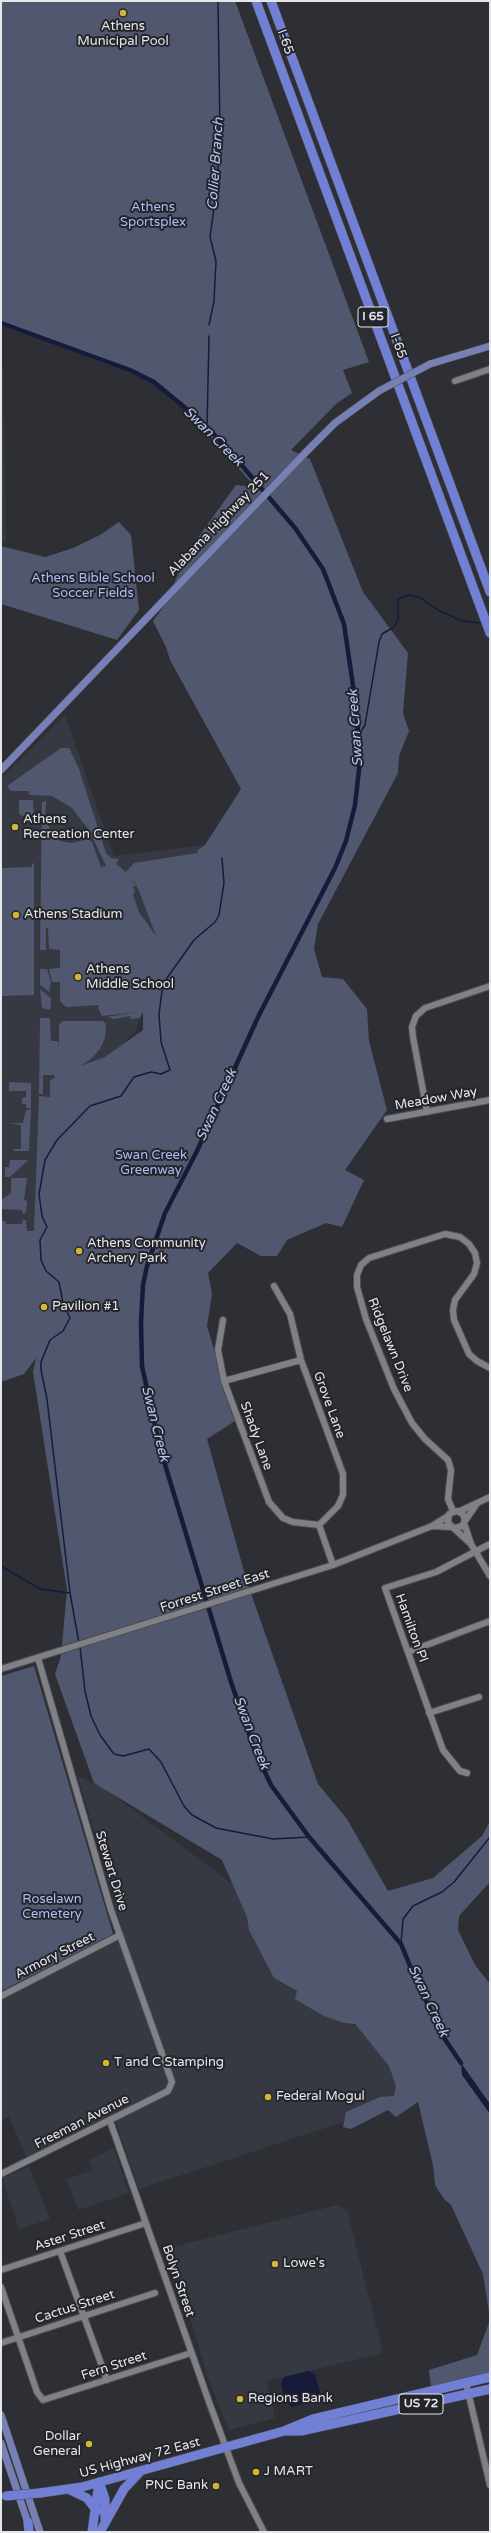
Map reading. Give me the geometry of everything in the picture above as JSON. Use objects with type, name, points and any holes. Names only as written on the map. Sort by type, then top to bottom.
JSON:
[{"type":"highway","name":"I-65","points":[[256,1],[490,633]]},
{"type":"highway","name":"I 65","points":[[271,1],[490,592]]},
{"type":"highway","name":"US Highway 72 East","points":[[4,2496],[40,2494],[70,2490],[226,2448],[284,2431],[313,2419],[490,2378]]},
{"type":"highway","name":"US Highway 72 East","points":[[284,2431],[301,2431],[490,2389]]},
{"type":"highway","points":[[102,2528],[124,2489],[142,2471]]},
{"type":"highway","points":[[98,2482],[105,2499],[102,2528]]},
{"type":"highway","points":[[92,2532],[97,2511],[98,2482]]},
{"type":"highway","points":[[70,2490],[87,2498],[97,2511]]},
{"type":"highway","points":[[28,2522],[30,2532]]},
{"type":"main road","name":"Alabama Highway 251","points":[[1,770],[336,423],[379,391],[430,364],[490,346]]},
{"type":"main road","points":[[1,2416],[40,2532]]},
{"type":"main road","points":[[1,2444],[28,2522]]},
{"type":"street","points":[[455,381],[490,369]]},
{"type":"street","points":[[427,1112],[413,1037],[412,1027],[416,1016],[425,1008],[490,986]]},
{"type":"street","name":"Meadow Way","points":[[387,1119],[490,1100]]},
{"type":"street","name":"Ridgelawn Drive","points":[[453,1513],[448,1500],[451,1470],[448,1460],[424,1440],[412,1423],[394,1389],[366,1319],[357,1287],[357,1275],[361,1265],[369,1258],[445,1234],[460,1237],[469,1244],[475,1253],[477,1263],[474,1274],[455,1300],[453,1310],[454,1320],[469,1354],[477,1362],[490,1368]]},
{"type":"street","name":"Grove Lane","points":[[274,1286],[290,1314],[301,1360],[319,1415],[343,1474],[344,1485],[338,1506],[319,1525]]},
{"type":"street","name":"Shady Lane","points":[[223,1320],[218,1350],[224,1381],[269,1502],[283,1518],[293,1522],[319,1525]]},
{"type":"street","points":[[224,1381],[301,1360]]},
{"type":"street","name":"Forrest Street East","points":[[1,1669],[333,1565],[432,1526],[453,1513],[476,1505],[490,1497]]},
{"type":"street","name":"Forrest Street East","points":[[465,1522],[476,1505]]},
{"type":"street","points":[[471,1544],[463,1514],[453,1513],[448,1523],[471,1544],[490,1576]]},
{"type":"street","points":[[453,1528],[465,1522]]},
{"type":"street","points":[[319,1525],[333,1565]]},
{"type":"street","name":"Forrest Street East","points":[[432,1526],[453,1528]]},
{"type":"street","name":"Hamilton Pl","points":[[467,1773],[460,1772],[443,1750],[385,1588],[436,1572],[490,1544]]},
{"type":"street","points":[[408,1652],[490,1621]]},
{"type":"street","name":"Stewart Drive","points":[[38,1658],[120,1935],[171,2077],[171,2087]]},
{"type":"street","points":[[429,1713],[479,1697]]},
{"type":"street","name":"Armory Street","points":[[1,1996],[120,1935]]},
{"type":"street","name":"Freeman Avenue","points":[[1,2174],[110,2121],[168,2091],[171,2087]]},
{"type":"street","name":"Bolyn Street","points":[[110,2121],[191,2352],[239,2483],[264,2532]]},
{"type":"street","name":"Aster Street","points":[[1,2270],[146,2223]]},
{"type":"street","points":[[60,2251],[107,2380]]},
{"type":"street","points":[[1,2287],[18,2337]]},
{"type":"street","name":"Cactus Street","points":[[1,2343],[155,2293]]},
{"type":"street","name":"Fern Street","points":[[18,2337],[37,2392],[43,2400],[191,2352]]},
{"type":"street","points":[[466,2383],[490,2484]]},
{"type":"shaded area","points":[[1,367],[3,368],[6,543],[1,542]]},
{"type":"shaded area","name":"Athens Middle School","points":[[65,715],[114,856],[205,845],[215,887],[166,943],[136,1030],[105,1063],[40,1231],[2,1231],[1,1239],[1,778]]},
{"type":"shaded area","points":[[78,1776],[105,1789],[234,1885],[274,1978],[356,2026],[417,2098],[139,2189],[113,2114],[27,2158],[9,2117],[1,2121],[1,1999],[124,1936]]},
{"type":"shaded area","points":[[461,2063],[490,2104],[490,2114],[462,2075]]},
{"type":"shaded area","points":[[114,2148],[129,2193],[78,2210],[66,2179],[93,2170],[89,2160]]},
{"type":"shaded area","points":[[29,2167],[50,2219],[19,2229],[2,2178]]},
{"type":"shaded area","points":[[337,2205],[347,2210],[383,2353],[267,2381],[275,2418],[229,2430],[209,2381],[169,2248]]},
{"type":"shaded area","points":[[309,2371],[315,2374],[320,2392],[316,2400],[292,2407],[286,2402],[281,2384],[284,2377]]},
{"type":"green space","name":"Swan Creek Greenway","points":[[1,1],[235,1],[369,362],[343,370],[352,393],[336,404],[291,450],[310,459],[363,592],[408,653],[403,713],[409,731],[399,756],[398,773],[318,924],[314,949],[322,977],[343,979],[367,1009],[369,1041],[387,1110],[345,1170],[364,1180],[342,1227],[326,1223],[287,1240],[277,1256],[261,1256],[237,1243],[208,1273],[212,1294],[207,1326],[235,1421],[207,1439],[247,1582],[318,1784],[347,1819],[388,1891],[433,1878],[482,1836],[490,1821],[490,1882],[459,1916],[458,1930],[475,1965],[490,1984],[490,2319],[483,2274],[451,2205],[444,2199],[435,2185],[433,2165],[418,2102],[396,2117],[388,2110],[351,2129],[343,2127],[346,2112],[380,2097],[394,2096],[396,2086],[389,2066],[355,2024],[344,2023],[322,2015],[295,1999],[297,1991],[274,1978],[249,1930],[247,1917],[222,1860],[94,1783],[55,1674],[61,1656],[67,1590],[33,1372],[36,1358],[24,1374],[1,1382],[1,1221],[5,1221],[6,1224],[22,1224],[23,1220],[26,1220],[27,1231],[34,1231],[39,1096],[50,1097],[50,1080],[55,1078],[54,1075],[43,1075],[43,1094],[39,1094],[40,1018],[50,1018],[51,1041],[58,1041],[59,1047],[59,1024],[63,1021],[103,1021],[106,1024],[105,1038],[100,1049],[91,1059],[80,1066],[105,1057],[143,1030],[143,1012],[140,1018],[131,1019],[130,1016],[114,1019],[107,1017],[137,1012],[102,1016],[98,1008],[99,1005],[66,1007],[60,1001],[60,982],[52,982],[49,969],[60,968],[60,950],[49,949],[48,928],[46,928],[46,950],[40,950],[42,802],[46,801],[45,817],[52,834],[60,841],[72,843],[88,839],[92,842],[101,867],[106,866],[89,830],[72,808],[52,796],[29,795],[29,791],[11,791],[7,786],[61,748],[69,748],[79,769],[106,853],[111,858],[119,859],[116,864],[126,872],[134,863],[197,853],[199,859],[197,851],[205,845],[241,789],[170,660],[166,647],[153,621],[164,606],[189,550],[236,485],[255,487],[191,414],[171,394],[151,381],[131,369],[1,323]],"holes":[[[127,876],[136,885],[139,891],[156,936],[139,912],[133,894],[135,892],[133,887],[136,886]]]},
{"type":"green space","name":"Athens Bible School Soccer Fields","points":[[119,522],[131,535],[139,610],[117,640],[1,604],[1,546],[45,557],[73,548],[100,535]]},
{"type":"green space","points":[[19,800],[33,800],[34,821],[19,814]]},
{"type":"green space","name":"Athens Stadium","points":[[32,863],[34,864],[34,995],[1,996],[1,868],[32,867]]},
{"type":"green space","points":[[40,969],[47,969],[51,982],[49,992],[40,985]]},
{"type":"green space","points":[[40,989],[51,998],[50,1010],[42,1008]]},
{"type":"green space","points":[[9,1082],[31,1083],[31,1109],[26,1108],[26,1104],[22,1104],[22,1098],[26,1097],[26,1091],[9,1091]]},
{"type":"green space","points":[[26,1110],[31,1110],[29,1151],[14,1151],[14,1149],[21,1149],[21,1125],[10,1123],[23,1123]]},
{"type":"green space","points":[[10,1160],[28,1160],[10,1177],[5,1177],[5,1167],[9,1167]]},
{"type":"green space","points":[[11,1178],[27,1178],[24,1200],[27,1201],[26,1212],[23,1214],[22,1210],[1,1209],[1,1200],[11,1193]]},
{"type":"green space","name":"Roselawn Cemetery","points":[[34,1666],[113,1934],[1,1991],[1,1676]]},
{"type":"green space","points":[[490,2320],[490,2375],[431,2388],[429,2370],[477,2355]]},
{"type":"waterway","name":"Collier Branch","points":[[209,325],[214,301],[216,261],[210,237],[217,186],[220,130],[218,1]]},
{"type":"waterway","name":"Swan Creek","points":[[1,323],[130,370],[154,382],[200,420],[227,448],[295,528],[323,569],[344,624],[356,706],[360,761],[355,805],[346,841],[335,868],[259,1015],[197,1151],[165,1213],[147,1266],[143,1285],[141,1322],[142,1366],[160,1448],[231,1682],[255,1751],[271,1785],[309,1837],[401,1944],[415,1978],[444,2038],[461,2063]]},
{"type":"waterway","name":"Collier Branch","points":[[207,427],[209,336]]},
{"type":"waterway","points":[[358,736],[365,725],[379,642],[382,634],[394,627],[398,620],[398,599],[408,595],[419,597],[438,610],[462,621],[481,623]]},
{"type":"waterway","points":[[79,1643],[70,1593],[47,1399],[41,1370],[41,1362],[50,1340],[63,1331],[70,1318],[63,1303],[59,1282],[46,1271],[41,1260],[40,1240],[47,1227],[42,1216],[39,1194],[45,1160],[57,1140],[90,1106],[121,1096],[134,1077],[151,1072],[161,1074],[170,1070],[161,1042],[159,1014],[162,991],[167,978],[194,940],[215,922],[219,915],[224,883],[222,858]]},
{"type":"waterway","points":[[1,1566],[40,1589],[70,1593]]},
{"type":"waterway","points":[[80,1647],[85,1691],[91,1716],[100,1735],[114,1754],[123,1756],[149,1749],[161,1762],[184,1806],[192,1815],[216,1828],[273,1839],[309,1837]]},
{"type":"waterway","points":[[401,1944],[403,1919],[413,1906],[442,1892],[454,1882],[490,1837]]},
{"type":"place","name":"Athens Municipal Pool","points":[[123,13]]},
{"type":"place","name":"Athens Recreation Center","points":[[15,827]]},
{"type":"place","name":"Athens Stadium","points":[[16,915]]},
{"type":"place","name":"Athens Middle School","points":[[78,977]]},
{"type":"place","name":"Athens Community Archery Park","points":[[79,1251]]},
{"type":"place","name":"Pavilion #1","points":[[44,1307]]},
{"type":"place","name":"T and C Stamping","points":[[106,2063]]},
{"type":"place","name":"Federal Mogul","points":[[268,2097]]},
{"type":"place","name":"Lowe's","points":[[275,2264]]},
{"type":"place","name":"Regions Bank","points":[[240,2399]]},
{"type":"place","name":"Dollar General","points":[[89,2444]]},
{"type":"place","name":"J MART","points":[[256,2472]]},
{"type":"place","name":"PNC Bank","points":[[216,2486]]},
{"type":"park label","name":"Athens Sportsplex","points":[[153,216]]}]
